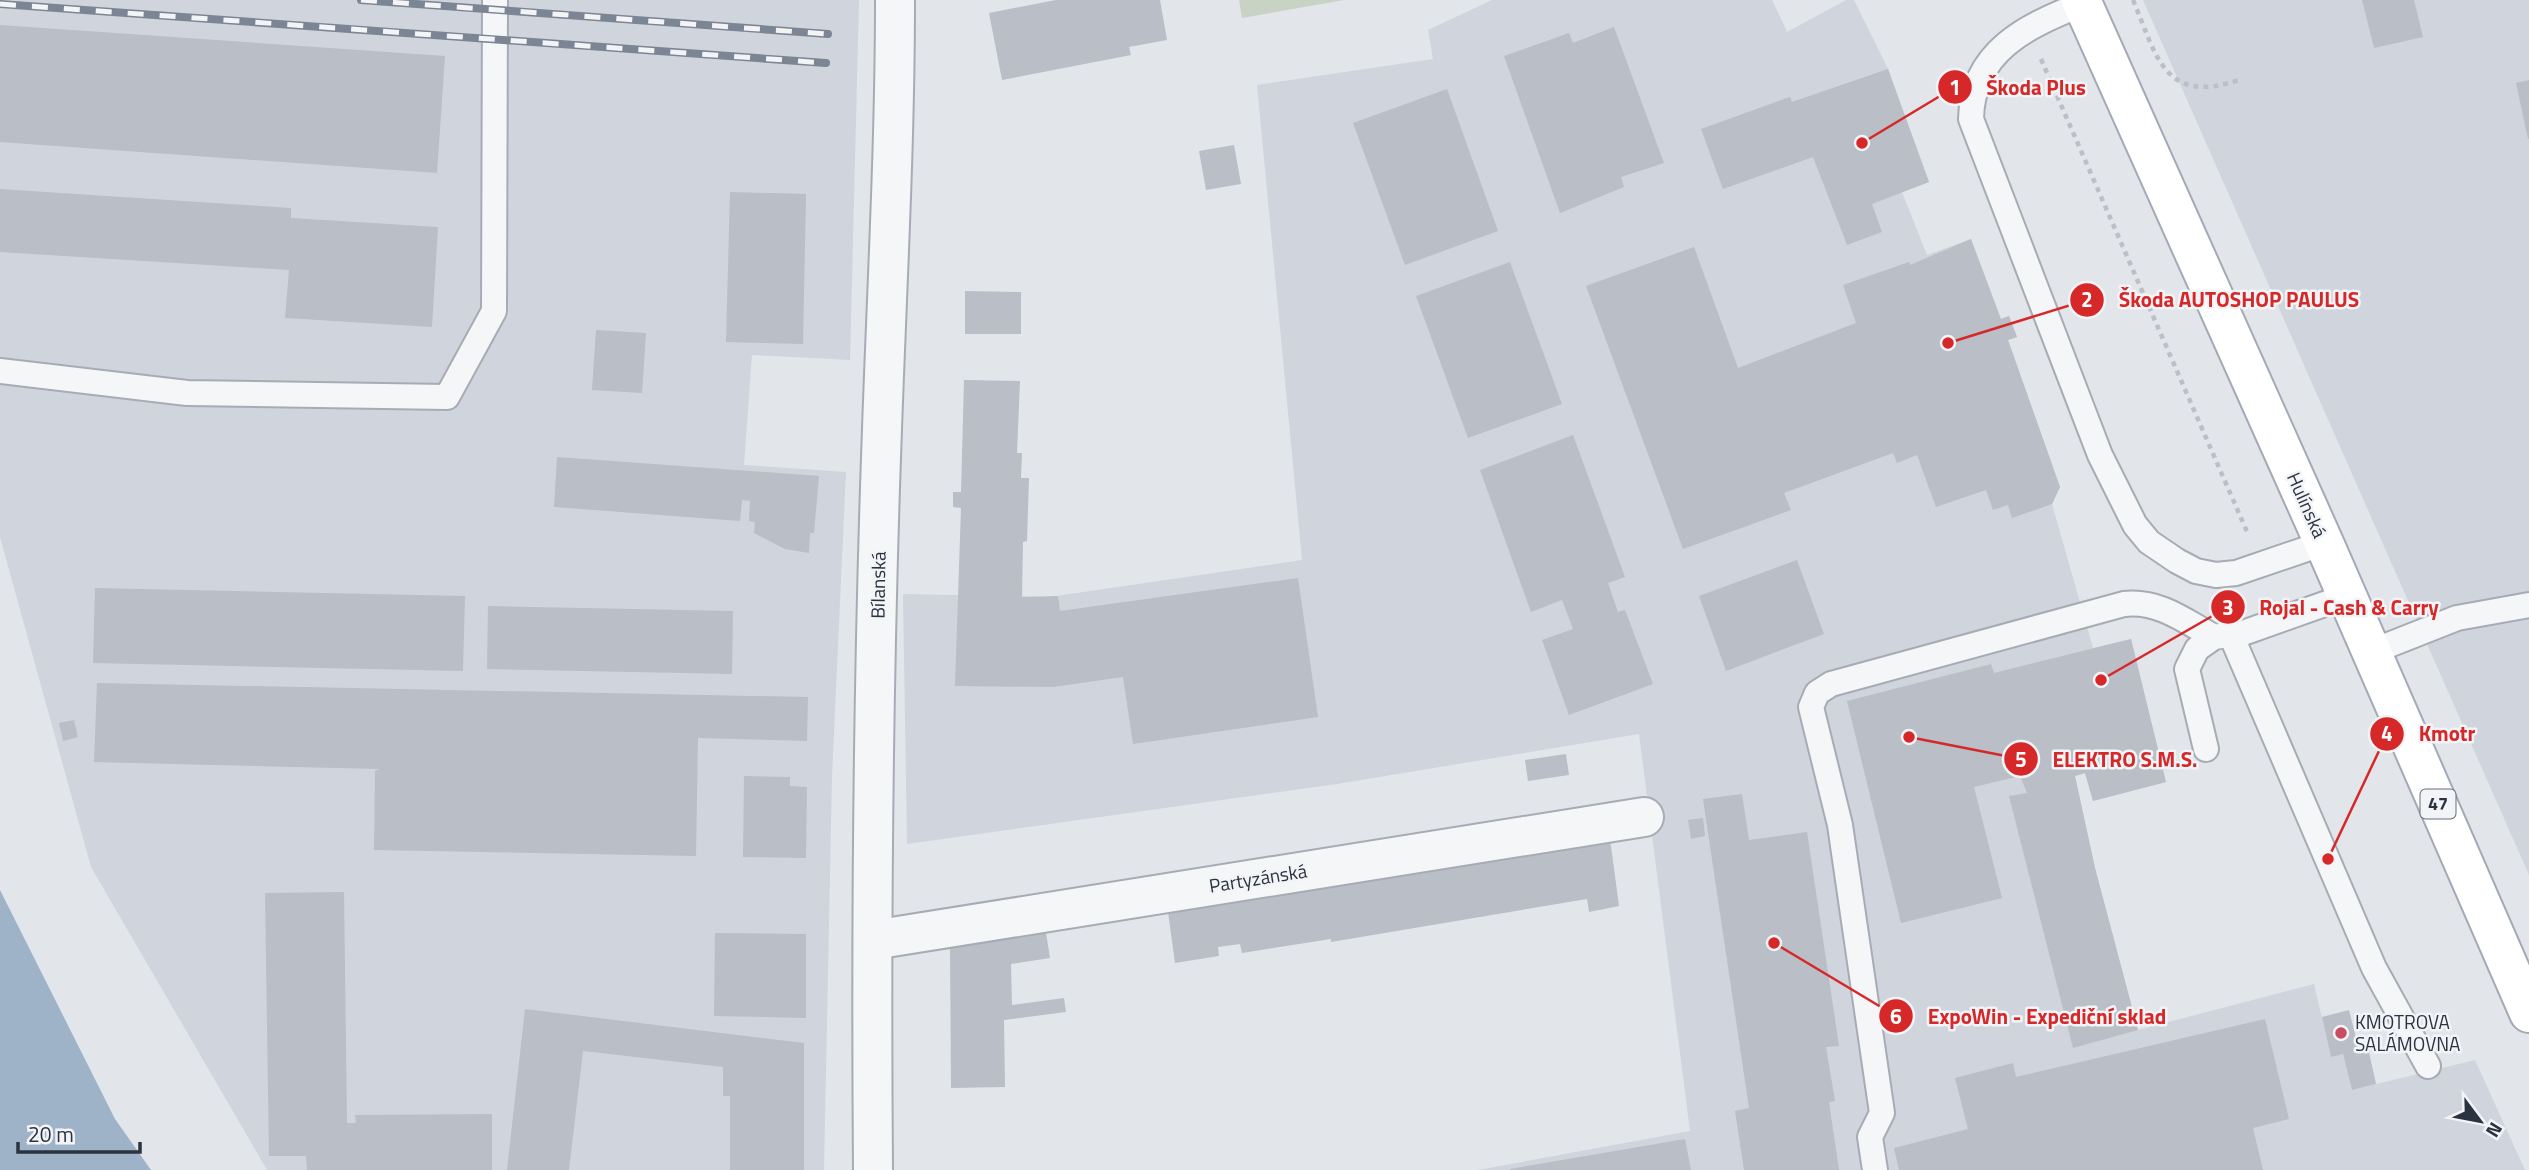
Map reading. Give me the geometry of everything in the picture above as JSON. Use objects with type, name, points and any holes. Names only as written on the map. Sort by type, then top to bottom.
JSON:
[{"type":"main road","name":"Hulínská","points":[[2082,2],[2324,543],[2529,1013]]},
{"type":"street","name":"Bílanská","points":[[873,1170],[873,940],[882,430],[895,160],[895,0]]},
{"type":"street","name":"Partyzánská","points":[[873,940],[1644,817]]},
{"type":"lane","points":[[0,371],[187,393],[447,397],[494,311],[495,0]]},
{"type":"lane","points":[[2082,2],[2027,27],[2003,47],[1984,68],[1972,99],[1971,119],[2067,372],[2125,509],[2149,542],[2161,551],[2196,571],[2216,575],[2236,573],[2324,543]]},
{"type":"lane","points":[[2206,749],[2187,669],[2197,649],[2222,636],[2347,596]]},
{"type":"lane","points":[[1875,1170],[1870,1137],[1882,1113],[1840,825],[1811,707],[1817,693],[1830,684],[2124,604],[2141,602],[2160,607],[2222,636],[2374,968],[2428,1066]]},
{"type":"lane","points":[[2371,652],[2458,618],[2529,605]]},
{"type":"path","points":[[2133,0],[2161,66],[2175,81],[2193,88],[2214,88],[2239,80]]},
{"type":"path","points":[[2027,27],[2248,534]]},
{"type":"shaded area","points":[[0,0],[859,0],[850,360],[752,355],[744,465],[846,472],[832,776],[824,1170],[267,1170],[91,867],[0,537]]},
{"type":"shaded area","points":[[1492,0],[1772,0],[1787,32],[1846,0],[1854,0],[1888,69],[1929,182],[1902,192],[1927,255],[1971,239],[2000,319],[2009,316],[2017,337],[2008,340],[2060,487],[2052,504],[2093,648],[2131,639],[2166,782],[2093,801],[2085,773],[2075,776],[2095,868],[2138,1030],[2314,984],[2331,1056],[2343,1054],[2352,1090],[2475,1060],[2525,1170],[1478,1170],[1690,1131],[1639,734],[1337,784],[907,844],[903,594],[1049,597],[1302,560],[1257,85],[1433,59],[1428,30]]},
{"type":"shaded area","points":[[2143,0],[2529,0],[2529,875]]},
{"type":"green space","points":[[1239,0],[1344,0],[1242,18]]},
{"type":"water","points":[[0,890],[115,1119],[151,1170],[0,1170]]},
{"type":"building","points":[[1056,0],[1160,0],[1167,40],[1129,47],[1131,55],[1002,80],[989,13]]},
{"type":"building","points":[[2362,0],[2414,0],[2423,37],[2374,48]]},
{"type":"building","points":[[0,25],[445,56],[437,173],[0,142]]},
{"type":"building","points":[[1614,27],[1664,163],[1621,177],[1624,187],[1560,213],[1504,56],[1569,33],[1573,43]]},
{"type":"building","points":[[1888,69],[1929,182],[1872,204],[1882,232],[1847,245],[1813,157],[1723,189],[1701,129],[1790,97],[1792,102]]},
{"type":"building","points":[[2529,80],[2529,139],[2528,139],[2516,83]]},
{"type":"building","points":[[1447,89],[1498,231],[1405,265],[1353,123]]},
{"type":"building","points":[[1234,145],[1241,184],[1206,190],[1199,151]]},
{"type":"building","points":[[0,189],[291,208],[291,218],[438,227],[432,327],[285,318],[289,270],[0,252]]},
{"type":"building","points":[[730,192],[806,194],[803,344],[726,342]]},
{"type":"building","points":[[1971,239],[2001,319],[2009,316],[2017,337],[2008,340],[2060,487],[2052,504],[2012,518],[2008,505],[1993,510],[1986,490],[1936,507],[1917,455],[1897,463],[1893,453],[1784,493],[1791,510],[1683,549],[1586,286],[1694,247],[1738,368],[1856,323],[1843,285],[1909,262],[1910,265]]},
{"type":"building","points":[[1510,262],[1562,404],[1468,438],[1416,296]]},
{"type":"building","points":[[965,291],[1021,292],[1021,334],[965,334]]},
{"type":"building","points":[[596,330],[646,333],[642,393],[592,390]]},
{"type":"building","points":[[964,380],[1020,381],[1017,453],[1022,453],[1021,478],[1029,478],[1027,541],[1023,542],[1022,597],[1058,596],[1060,611],[1298,578],[1318,717],[1133,744],[1123,677],[1053,687],[955,686],[961,508],[953,507],[953,492],[961,492]]},
{"type":"building","points":[[1573,435],[1625,577],[1608,583],[1618,612],[1625,610],[1653,684],[1569,715],[1542,640],[1573,629],[1562,600],[1531,612],[1480,470]]},
{"type":"building","points":[[557,457],[819,476],[814,533],[810,533],[809,553],[785,549],[754,533],[755,522],[749,521],[750,501],[742,500],[740,521],[554,507]]},
{"type":"building","points":[[1797,560],[1824,634],[1726,671],[1699,596]]},
{"type":"building","points":[[95,588],[465,596],[463,671],[93,663]]},
{"type":"building","points":[[488,606],[733,611],[732,674],[487,669]]},
{"type":"building","points":[[2131,639],[2166,782],[2093,801],[2085,773],[2075,776],[2095,868],[2138,1030],[2073,1048],[2009,796],[2027,793],[2020,776],[1974,787],[2002,898],[1901,923],[1847,701],[1991,664],[1994,673]]},
{"type":"building","points":[[97,683],[808,697],[807,741],[698,738],[696,856],[374,850],[375,771],[379,769],[94,762]]},
{"type":"building","points":[[74,720],[78,737],[63,741],[59,723]]},
{"type":"building","points":[[1566,754],[1569,775],[1528,781],[1525,760]]},
{"type":"building","points":[[744,776],[790,777],[790,786],[807,787],[806,858],[743,857]]},
{"type":"building","points":[[1742,794],[1749,840],[1807,832],[1839,1046],[1826,1047],[1835,1101],[1829,1102],[1839,1170],[1744,1170],[1735,1111],[1749,1108],[1703,799]]},
{"type":"building","points":[[1703,818],[1705,836],[1691,839],[1688,820]]},
{"type":"building","points":[[1610,839],[1619,906],[1589,912],[1587,899],[1331,942],[1331,939],[1242,953],[1240,944],[1218,947],[1219,956],[1175,963],[1168,912]]},
{"type":"building","points":[[344,892],[347,1123],[356,1123],[355,1115],[492,1114],[492,1170],[307,1170],[306,1156],[269,1156],[265,893]]},
{"type":"building","points":[[715,933],[806,934],[806,1018],[714,1016]]},
{"type":"building","points":[[1046,933],[1050,958],[1011,964],[1012,1005],[1064,998],[1066,1012],[1004,1020],[1005,1087],[951,1088],[950,948]]},
{"type":"building","points":[[525,1009],[804,1043],[804,1170],[730,1170],[730,1096],[723,1096],[723,1067],[583,1051],[569,1170],[507,1170]]},
{"type":"building","points":[[2349,1010],[2359,1050],[2368,1048],[2376,1084],[2352,1090],[2343,1054],[2331,1057],[2322,1017]]},
{"type":"building","points":[[2265,1019],[2289,1119],[2253,1128],[2263,1170],[1899,1170],[1894,1148],[1968,1129],[1955,1078],[2013,1063],[2016,1077]]},
{"type":"building","points":[[1685,1139],[1691,1170],[1510,1170],[1510,1169]]},
{"type":"railway","points":[[361,0],[828,34]]},
{"type":"railway","points":[[0,4],[826,63]]},
{"type":"place","name":"Škoda Plus","points":[[1862,143]]},
{"type":"place","name":"Škoda AUTOSHOP PAULUS","points":[[1948,343]]},
{"type":"place","name":"Rojal - Cash & Carry","points":[[2101,680]]},
{"type":"place","name":"ELEKTRO S.M.S.","points":[[1909,737]]},
{"type":"place","name":"Kmotr","points":[[2328,859]]},
{"type":"place","name":"ExpoWin - Expediční sklad","points":[[1774,943]]},
{"type":"place","name":"KMOTROVA SALÁMOVNA","points":[[2341,1033]]}]
